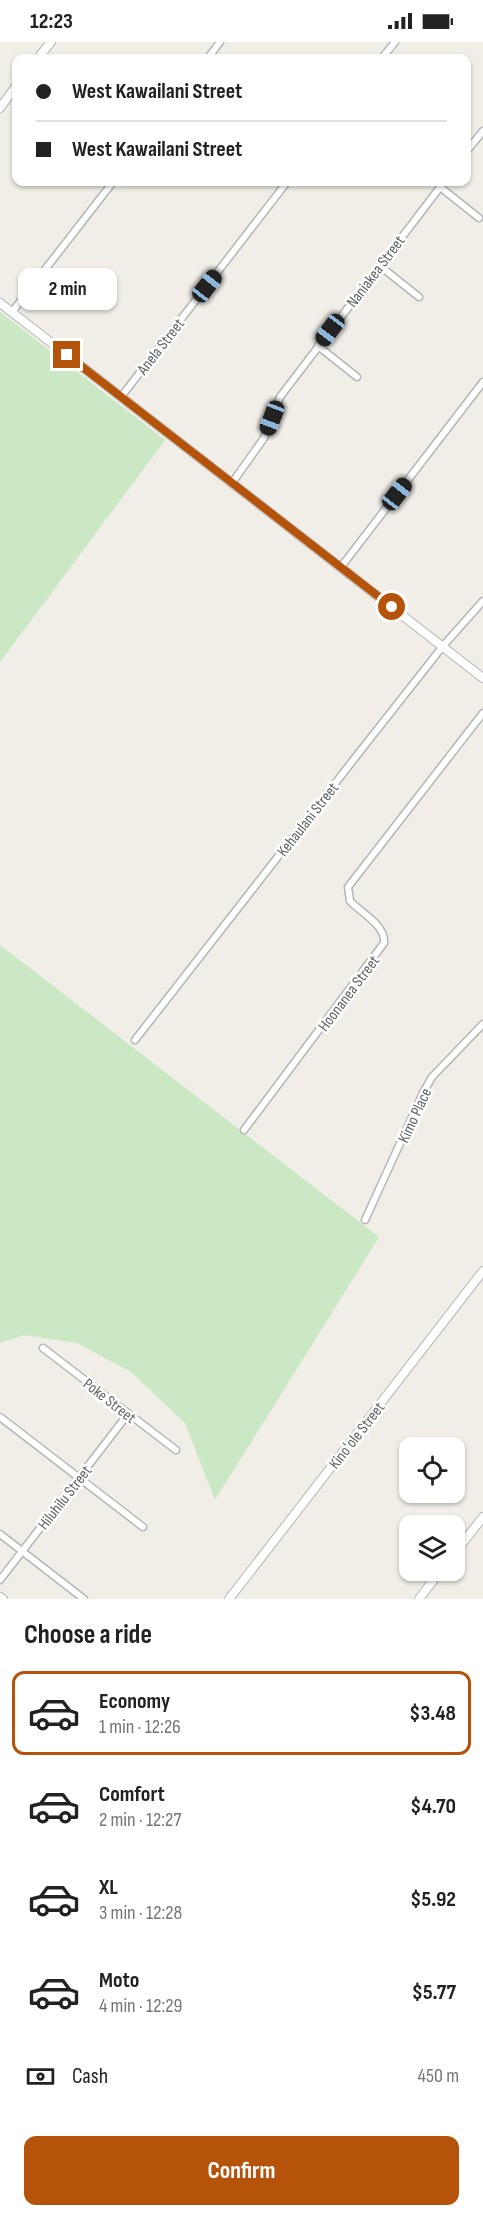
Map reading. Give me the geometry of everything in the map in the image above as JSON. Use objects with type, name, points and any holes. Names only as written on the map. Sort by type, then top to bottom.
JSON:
[{"type":"street","points":[[41,54],[51,42]]},
{"type":"street","points":[[385,54],[395,42]]},
{"type":"street","points":[[0,108],[12,92]]},
{"type":"street","points":[[471,146],[483,131]]},
{"type":"street","points":[[12,312],[110,186]]},
{"type":"street","name":"Anela Street","points":[[121,397],[284,186]]},
{"type":"street","name":"Naniakea Street","points":[[232,483],[264,438],[280,397],[440,186]]},
{"type":"street","points":[[444,186],[479,218]]},
{"type":"street","points":[[380,266],[419,297]]},
{"type":"street","points":[[0,303],[483,678]]},
{"type":"street","points":[[318,346],[357,377]]},
{"type":"street","points":[[341,567],[483,382]]},
{"type":"street","name":"Kehaulani Street","points":[[135,1040],[443,646],[483,601]]},
{"type":"street","name":"Hoonanea Street","points":[[244,1130],[384,943],[385,935],[380,928],[350,901],[348,887],[483,713]]},
{"type":"street","name":"Kimo Place","points":[[365,1220],[432,1077],[483,1024]]},
{"type":"street","name":"Kinoʻole Street","points":[[229,1599],[483,1271]]},
{"type":"street","name":"Poke Street","points":[[43,1348],[176,1450]]},
{"type":"street","name":"Hiluhilu Street","points":[[0,1580],[128,1414]]},
{"type":"street","points":[[0,1417],[143,1527]]},
{"type":"street","points":[[465,1540],[483,1517]]},
{"type":"street","points":[[0,1534],[84,1599]]},
{"type":"street","points":[[419,1599],[433,1581]]},
{"type":"green space","points":[[0,312],[165,440],[0,662]]},
{"type":"green space","points":[[0,945],[379,1237],[215,1500],[185,1423],[131,1372],[77,1343],[24,1335],[0,1343]]},
{"type":"route","points":[[67,355],[392,607]]}]
